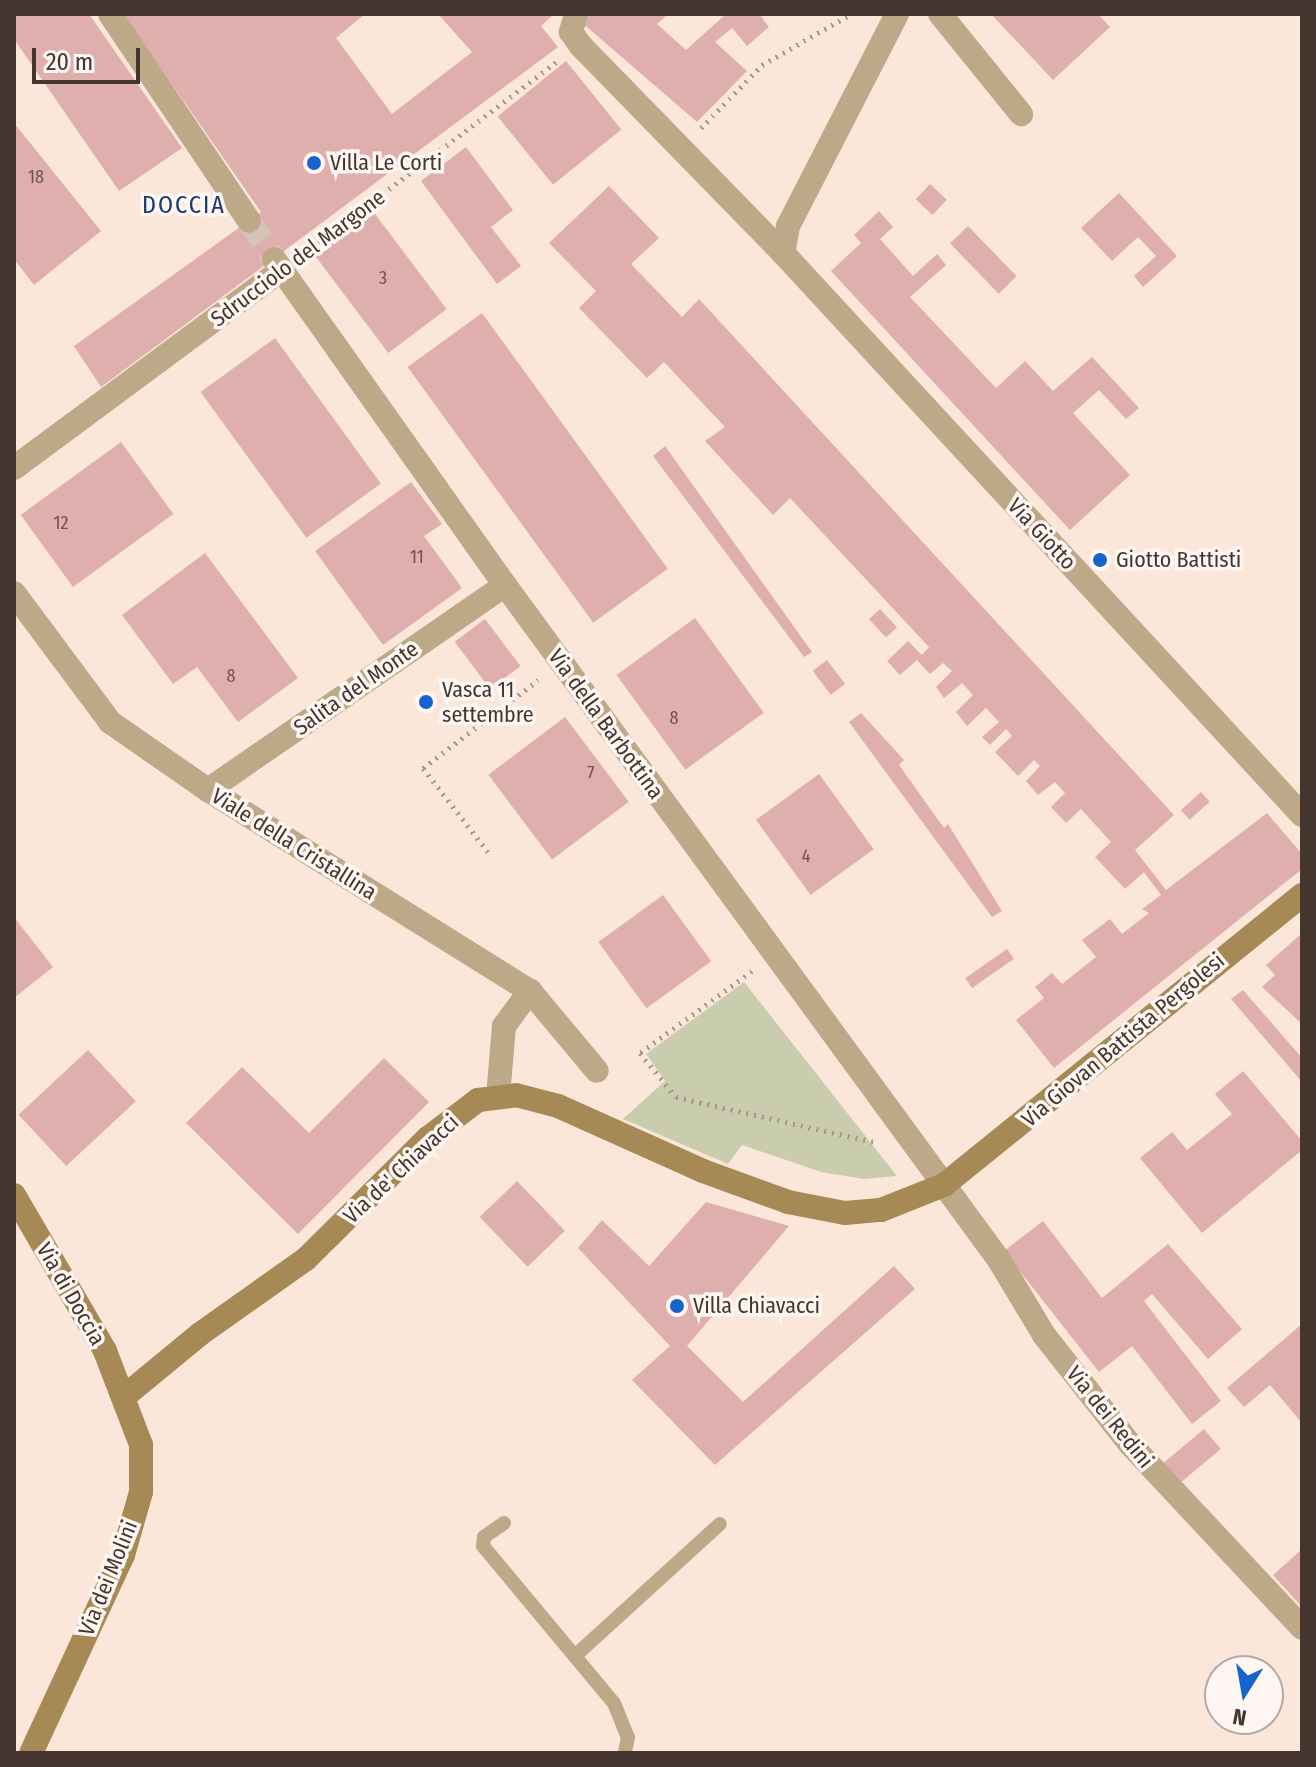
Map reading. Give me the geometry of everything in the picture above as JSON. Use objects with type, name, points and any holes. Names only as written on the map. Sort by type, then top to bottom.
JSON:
[{"type":"street","points":[[110,14],[249,221]]},
{"type":"street","points":[[783,253],[788,226],[897,14]]},
{"type":"street","points":[[940,14],[1021,114]]},
{"type":"street","name":"Via Giotto","points":[[576,30],[681,149],[783,253],[1302,815]]},
{"type":"street","name":"Sdrucciolo del Margone","points":[[14,468],[278,264]]},
{"type":"street","name":"Via della Barbottina","points":[[278,264],[505,585],[944,1185]]},
{"type":"street","name":"Salita del Monte","points":[[208,790],[505,585]]},
{"type":"street","name":"Viale della Cristallina","points":[[14,593],[110,722],[208,790],[530,991],[597,1071]]},
{"type":"street","name":"Via Giovan Battista Pergolesi","points":[[944,1185],[1302,895]]},
{"type":"street","points":[[498,1097],[504,1026],[530,991]]},
{"type":"street","name":"Via de' Chiavacci","points":[[126,1395],[200,1334],[306,1259],[428,1138],[478,1100],[516,1095],[558,1106],[703,1171],[819,1209],[881,1210],[944,1185]]},
{"type":"street","name":"Via dei Redini","points":[[944,1185],[1044,1335],[1129,1443],[1302,1628]]},
{"type":"street","name":"Via di Doccia","points":[[14,1195],[126,1395]]},
{"type":"street","name":"Via dei Molini","points":[[31,1753],[123,1555],[141,1492],[141,1445],[126,1395]]},
{"type":"lane","points":[[504,1523],[484,1537],[483,1546],[577,1654],[614,1703],[628,1737],[625,1753]]},
{"type":"lane","points":[[577,1654],[720,1524]]},
{"type":"path","points":[[681,149],[762,65],[851,14]]},
{"type":"path","name":"Sdrucciolo del Margone","points":[[278,264],[576,30]]},
{"type":"path","points":[[488,852],[423,768],[561,662]]},
{"type":"path","points":[[775,954],[640,1053],[676,1097],[921,1153]]},
{"type":"green space","points":[[744,982],[897,1176],[864,1179],[821,1172],[742,1145],[728,1164],[623,1119],[665,1081],[646,1054]]},
{"type":"building","points":[[14,14],[89,14],[182,148],[119,191],[14,39]]},
{"type":"building","name":"Villa Le Corti","points":[[123,14],[365,14],[336,38],[392,114],[472,52],[438,14],[554,14],[541,26],[558,47],[101,387],[74,346],[261,212]]},
{"type":"building","points":[[588,14],[668,14],[657,24],[686,50],[726,14],[759,14],[769,27],[747,46],[732,28],[715,42],[747,71],[697,122],[580,21]]},
{"type":"building","points":[[991,14],[1098,14],[1110,27],[1053,80]]},
{"type":"building","points":[[566,61],[621,129],[553,185],[498,116]]},
{"type":"building","points":[[14,123],[101,231],[34,285],[14,259]]},
{"type":"building","points":[[466,147],[513,210],[491,227],[521,266],[497,284],[421,181]]},
{"type":"building","points":[[930,184],[947,200],[932,215],[916,199]]},
{"type":"building","points":[[609,186],[659,238],[631,264],[682,317],[699,299],[1174,815],[1135,850],[1166,890],[1267,813],[1302,854],[1302,869],[1054,1068],[1016,1020],[1044,998],[1035,987],[1052,973],[1062,984],[1096,957],[1082,940],[1110,919],[1122,934],[1149,913],[1142,909],[1161,895],[1144,872],[1125,889],[1095,857],[1111,842],[1081,809],[1066,823],[1051,807],[1065,793],[1055,782],[1038,795],[1026,781],[1040,766],[1034,760],[1018,776],[995,752],[1012,736],[1006,729],[990,745],[982,737],[999,722],[986,708],[967,726],[956,712],[973,695],[962,683],[944,698],[936,687],[952,671],[943,663],[930,674],[917,660],[900,675],[887,661],[908,641],[922,655],[929,647],[790,498],[773,515],[705,441],[725,427],[664,362],[647,378],[579,308],[596,291],[549,243]]},
{"type":"building","points":[[1119,193],[1177,256],[1143,287],[1134,276],[1156,256],[1138,237],[1112,261],[1081,228]]},
{"type":"building","points":[[372,210],[447,309],[388,353],[314,254]]},
{"type":"building","points":[[879,211],[893,227],[880,239],[913,276],[937,254],[946,265],[910,297],[996,388],[1025,361],[1053,391],[1092,357],[1139,408],[1126,419],[1099,390],[1073,413],[1130,475],[1070,530],[831,271],[861,243],[854,235]]},
{"type":"building","points":[[968,226],[1017,276],[999,294],[950,243]]},
{"type":"building","points":[[482,313],[668,569],[593,623],[408,367]]},
{"type":"building","points":[[275,338],[381,484],[306,538],[201,392]]},
{"type":"building","points":[[121,442],[173,514],[73,587],[21,515]]},
{"type":"building","points":[[665,446],[812,652],[804,657],[653,456]]},
{"type":"building","points":[[411,482],[442,524],[424,536],[462,588],[383,645],[315,551]]},
{"type":"building","points":[[205,553],[298,678],[238,722],[197,667],[173,684],[122,615]]},
{"type":"building","points":[[880,609],[897,627],[886,638],[869,619]]},
{"type":"building","points":[[695,618],[764,713],[685,770],[617,675]]},
{"type":"building","points":[[485,619],[521,666],[490,689],[455,642]]},
{"type":"building","points":[[827,660],[845,684],[831,695],[813,671]]},
{"type":"building","points":[[861,713],[904,760],[899,765],[944,828],[948,824],[1002,911],[992,917],[849,722]]},
{"type":"building","points":[[565,717],[629,802],[552,859],[488,775]]},
{"type":"building","points":[[819,774],[874,849],[811,895],[756,820]]},
{"type":"building","points":[[1201,792],[1210,802],[1190,820],[1181,810]]},
{"type":"building","points":[[663,895],[711,961],[646,1008],[598,942]]},
{"type":"building","points":[[14,917],[53,967],[14,998]]},
{"type":"building","points":[[1302,933],[1302,1024],[1262,987],[1275,975],[1266,965]]},
{"type":"building","points":[[1007,949],[1014,959],[972,988],[965,978]]},
{"type":"building","points":[[1243,990],[1302,1058],[1302,1082],[1231,999]]},
{"type":"building","points":[[88,1050],[136,1101],[66,1166],[19,1115]]},
{"type":"building","points":[[384,1058],[429,1102],[298,1234],[186,1123],[242,1067],[309,1133]]},
{"type":"building","points":[[1243,1071],[1302,1141],[1302,1150],[1202,1233],[1140,1158],[1172,1132],[1187,1150],[1232,1114],[1215,1094]]},
{"type":"building","points":[[517,1181],[565,1231],[528,1267],[480,1217]]},
{"type":"building","points":[[706,1202],[789,1226],[687,1346],[743,1402],[894,1266],[915,1289],[715,1465],[632,1380],[670,1346],[578,1248],[602,1220],[649,1266]]},
{"type":"building","points":[[1043,1221],[1102,1298],[1168,1244],[1242,1329],[1208,1359],[1152,1294],[1144,1301],[1221,1401],[1192,1424],[1132,1346],[1099,1372],[1004,1251]]},
{"type":"building","points":[[1302,1324],[1302,1423],[1270,1385],[1244,1407],[1227,1388]]},
{"type":"building","points":[[1204,1429],[1221,1449],[1180,1483],[1163,1463]]},
{"type":"building","points":[[1302,1549],[1302,1607],[1273,1575]]},
{"type":"tunnel","points":[[249,221],[274,259]]},
{"type":"place","name":"Villa Le Corti","points":[[314,163]]},
{"type":"place","name":"Giotto Battisti","points":[[1100,560]]},
{"type":"place","name":"Vasca 11 settembre","points":[[426,702]]},
{"type":"place","name":"Villa Chiavacci","points":[[677,1306]]},
{"type":"district","name":"DOCCIA","points":[[184,206]]}]
